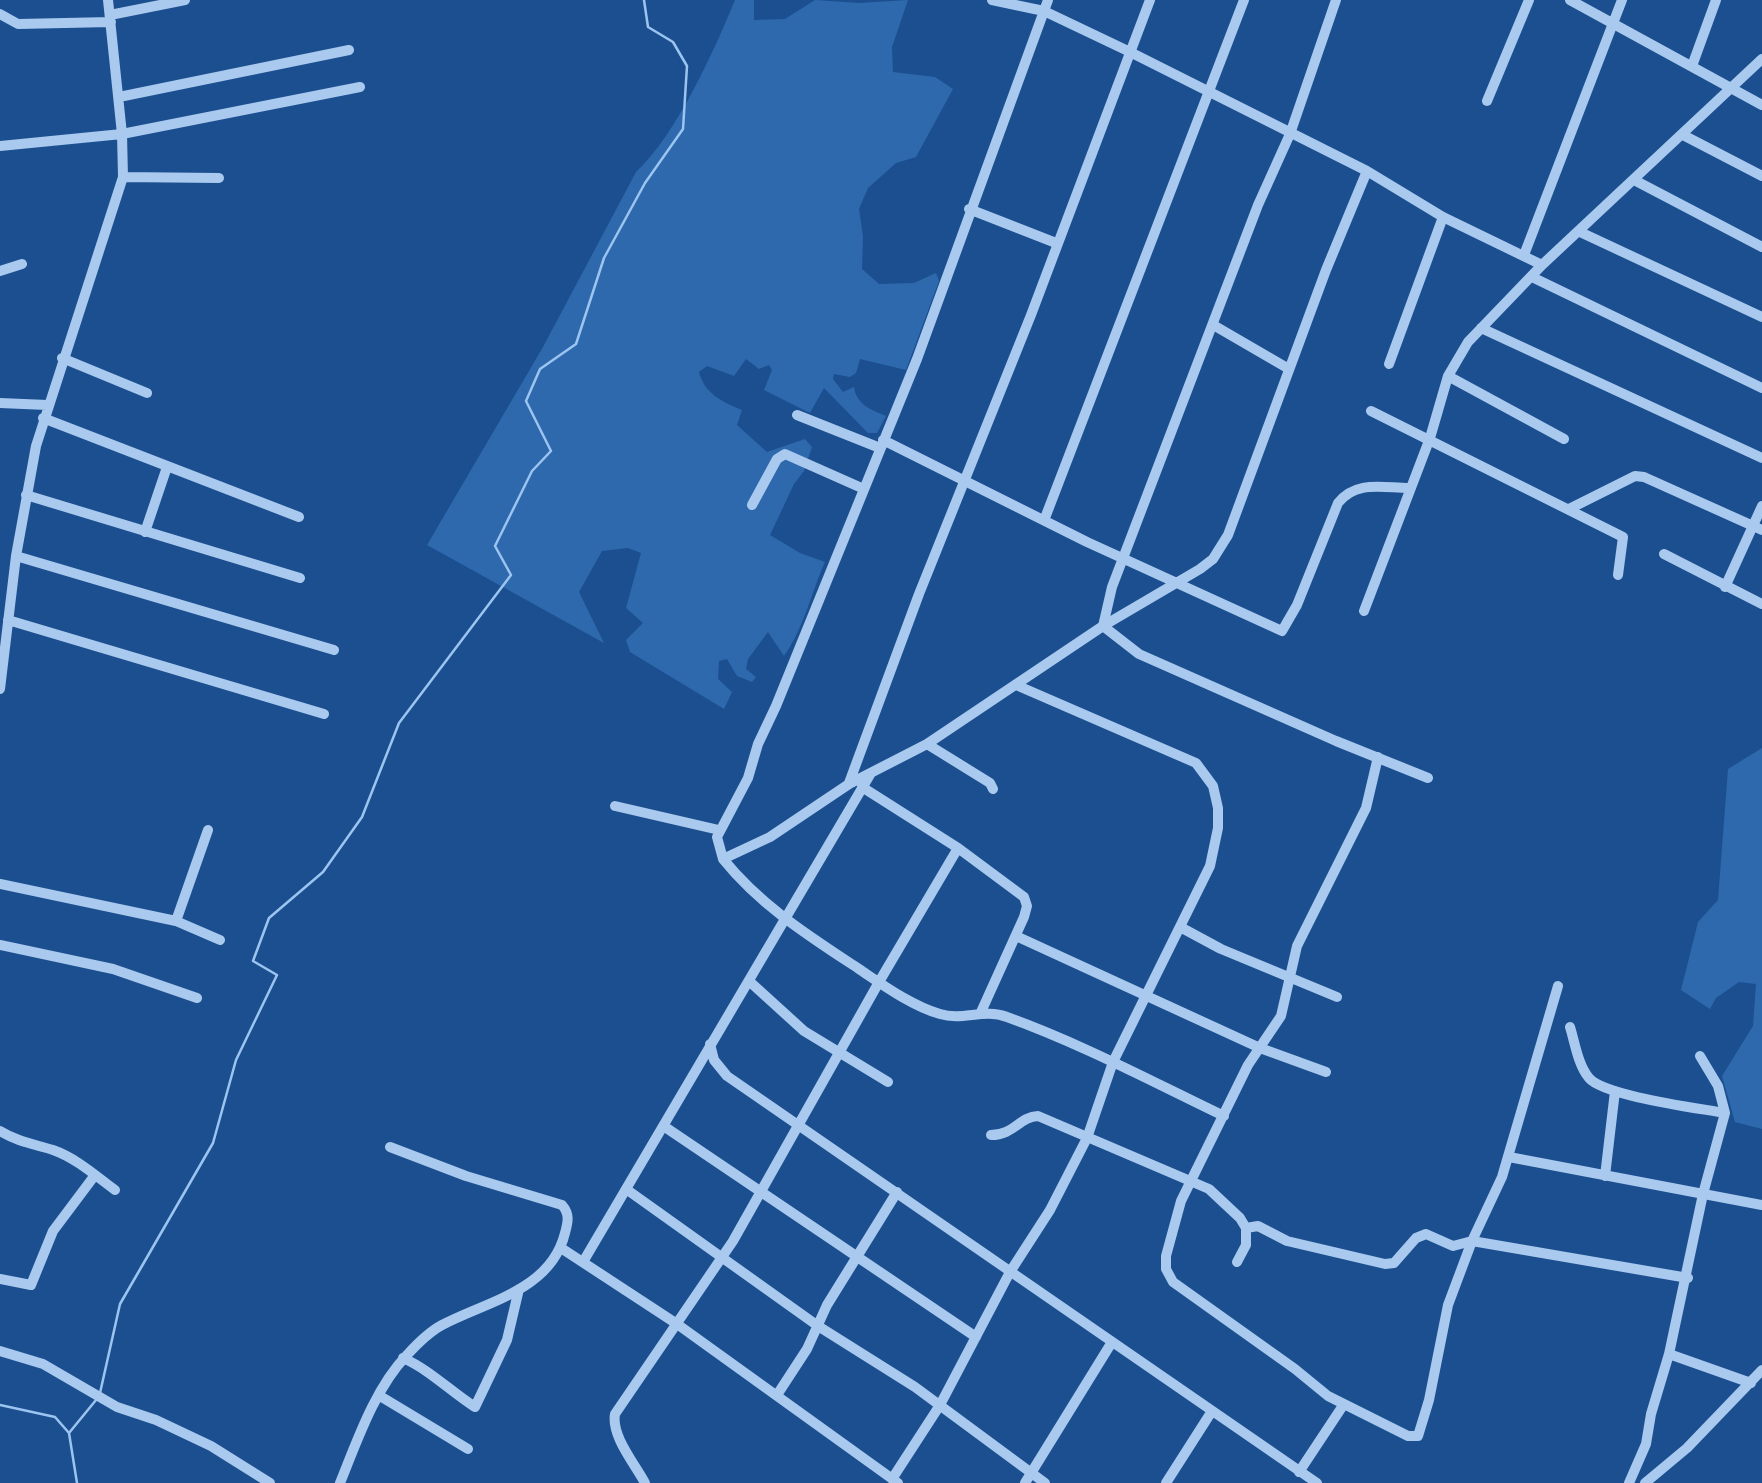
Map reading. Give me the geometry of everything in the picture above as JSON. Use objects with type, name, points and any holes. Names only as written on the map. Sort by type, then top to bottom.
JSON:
[{"type":"street","points":[[0,689],[16,552],[43,418],[123,178],[108,0]]},
{"type":"street","points":[[0,14],[18,24],[110,18],[185,0]]},
{"type":"street","points":[[992,0],[1046,5],[1207,92],[1367,171],[1443,218],[1542,265]]},
{"type":"street","points":[[849,784],[1150,0]]},
{"type":"street","points":[[1045,518],[1244,0]]},
{"type":"street","points":[[1103,626],[1104,610],[1258,206],[1290,134],[1336,0]]},
{"type":"street","points":[[1487,101],[1529,0]]},
{"type":"street","points":[[1570,0],[1762,105]]},
{"type":"street","points":[[1524,254],[1622,0]]},
{"type":"street","points":[[1692,66],[1716,0]]},
{"type":"street","points":[[1046,5],[1018,88],[969,209],[956,257],[818,608],[758,744],[748,778],[719,830],[716,844],[722,859],[783,918],[878,982],[934,1012],[958,1017],[982,1012],[1004,1016],[1114,1062],[1224,1116]]},
{"type":"street","points":[[119,96],[349,50]]},
{"type":"street","points":[[1364,611],[1430,438],[1448,376],[1468,342],[1534,278],[1542,265],[1762,59]]},
{"type":"street","points":[[0,146],[122,134],[360,86]]},
{"type":"street","points":[[1683,135],[1762,176]]},
{"type":"street","points":[[722,859],[787,827],[849,784],[927,744],[1212,558],[1228,535],[1367,171]]},
{"type":"street","points":[[123,178],[218,178]]},
{"type":"street","points":[[1636,181],[1762,248]]},
{"type":"street","points":[[969,209],[1056,243]]},
{"type":"street","points":[[1388,364],[1443,218]]},
{"type":"street","points":[[1580,232],[1762,317]]},
{"type":"street","points":[[0,271],[22,264]]},
{"type":"street","points":[[1534,278],[1762,388]]},
{"type":"street","points":[[1215,326],[1289,369]]},
{"type":"street","points":[[1482,328],[1762,458]]},
{"type":"street","points":[[62,358],[147,394]]},
{"type":"street","points":[[1448,376],[1564,440]]},
{"type":"street","points":[[0,403],[47,405]]},
{"type":"street","points":[[1371,411],[1623,538],[1618,574]]},
{"type":"street","points":[[797,415],[965,478],[1123,559],[1282,630],[1297,605],[1338,503],[1347,492],[1356,487],[1410,488]]},
{"type":"street","points":[[43,418],[299,518]]},
{"type":"street","points":[[752,504],[777,459],[785,454],[864,489]]},
{"type":"street","points":[[145,532],[166,467]]},
{"type":"street","points":[[1570,509],[1634,476],[1644,477],[1757,528]]},
{"type":"street","points":[[26,495],[300,578]]},
{"type":"street","points":[[1725,586],[1757,528],[1762,506]]},
{"type":"street","points":[[0,549],[334,650]]},
{"type":"street","points":[[1664,554],[1762,604]]},
{"type":"street","points":[[8,620],[324,714]]},
{"type":"street","points":[[1103,626],[1140,654],[1428,778]]},
{"type":"street","points":[[561,1248],[677,1324],[895,1481],[1088,1138],[1114,1062],[1210,866],[1218,828],[1214,786],[1196,763],[1016,686]]},
{"type":"street","points":[[927,744],[993,789]]},
{"type":"street","points":[[1378,757],[1366,808],[1292,960],[1281,1016],[1248,1065],[1191,1180],[1170,1235],[1168,1277],[1328,1396],[1408,1436],[1418,1436],[1429,1400],[1441,1326],[1509,1157],[1558,986]]},
{"type":"street","points":[[583,1262],[872,772]]},
{"type":"street","points":[[862,787],[1024,896],[1027,906],[982,1012]]},
{"type":"street","points":[[615,806],[719,830]]},
{"type":"street","points":[[176,920],[208,830]]},
{"type":"street","points":[[645,1483],[617,1432],[615,1414],[722,1259],[958,848]]},
{"type":"street","points":[[0,884],[176,920],[220,940]]},
{"type":"street","points":[[1182,928],[1221,949],[1337,997]]},
{"type":"street","points":[[1016,936],[1260,1048],[1326,1072]]},
{"type":"street","points":[[0,945],[113,968],[197,998]]},
{"type":"street","points":[[1276,970],[1292,960]]},
{"type":"street","points":[[748,981],[804,1031],[888,1082]]},
{"type":"street","points":[[1570,1027],[1587,1076],[1594,1083],[1614,1091],[1725,1113]]},
{"type":"street","points":[[710,1044],[719,1069],[1318,1483]]},
{"type":"street","points":[[1629,1483],[1646,1444],[1725,1113],[1718,1086],[1700,1056]]},
{"type":"street","points":[[1606,1176],[1614,1091]]},
{"type":"street","points":[[990,1135],[1010,1132],[1027,1118],[1038,1116],[1191,1180],[1220,1199],[1246,1228],[1246,1245],[1237,1262]]},
{"type":"street","points":[[664,1126],[976,1337]]},
{"type":"street","points":[[0,1131],[21,1143],[55,1151],[115,1190]]},
{"type":"street","points":[[340,1483],[380,1396],[404,1358],[437,1328],[519,1289],[546,1270],[561,1248],[568,1218],[562,1205],[466,1176],[390,1147]]},
{"type":"street","points":[[1509,1157],[1762,1205]]},
{"type":"street","points":[[0,1279],[31,1285],[53,1231],[95,1175]]},
{"type":"street","points":[[626,1189],[818,1326],[940,1405],[1028,1478],[1045,1483]]},
{"type":"street","points":[[777,1394],[897,1192]]},
{"type":"street","points":[[1246,1228],[1258,1226],[1287,1241],[1390,1265],[1420,1235],[1426,1234],[1453,1246],[1472,1241],[1688,1278]]},
{"type":"street","points":[[404,1358],[427,1370],[475,1407],[507,1340],[519,1289]]},
{"type":"street","points":[[1028,1478],[1112,1342]]},
{"type":"street","points":[[0,1350],[43,1364],[118,1407],[212,1446],[270,1483]]},
{"type":"street","points":[[1669,1354],[1751,1383]]},
{"type":"street","points":[[1645,1483],[1687,1448],[1762,1370]]},
{"type":"street","points":[[380,1396],[468,1449]]},
{"type":"street","points":[[1299,1472],[1344,1404]]},
{"type":"street","points":[[1166,1483],[1212,1411]]},
{"type":"shaded area","points":[[735,0],[754,0],[754,20],[785,19],[815,0],[908,0],[892,47],[893,72],[935,77],[953,89],[916,157],[896,163],[868,188],[859,209],[862,269],[879,284],[914,283],[936,273],[939,281],[906,370],[860,359],[856,373],[850,377],[834,374],[833,379],[843,392],[854,387],[861,402],[886,416],[877,433],[868,433],[824,388],[810,413],[764,390],[772,370],[769,365],[759,369],[746,359],[734,376],[707,366],[699,372],[715,396],[742,410],[737,425],[767,452],[805,439],[812,447],[804,471],[770,535],[825,562],[784,656],[768,632],[748,659],[746,669],[756,677],[752,682],[737,676],[727,659],[719,661],[718,679],[732,692],[724,709],[630,652],[626,640],[643,623],[626,608],[641,553],[628,548],[602,551],[579,592],[604,643],[427,545],[543,347],[636,172],[679,115]]},
{"type":"shaded area","points":[[1762,748],[1762,1129],[1735,1122],[1722,1076],[1753,1026],[1756,984],[1739,982],[1716,998],[1710,1009],[1681,990],[1698,922],[1718,900],[1728,769]]},
{"type":"waterway","points":[[100,1393],[120,1304],[213,1143],[236,1060],[277,975],[253,961],[269,918],[323,872],[362,817],[399,723],[511,575],[495,546],[532,471],[551,451],[526,401],[540,369],[576,344],[604,258],[645,183],[683,129],[687,66],[673,42],[648,27],[644,0]]},
{"type":"waterway","points":[[69,1433],[96,1400]]},
{"type":"waterway","points":[[0,1405],[55,1417],[69,1433],[77,1483]]}]
